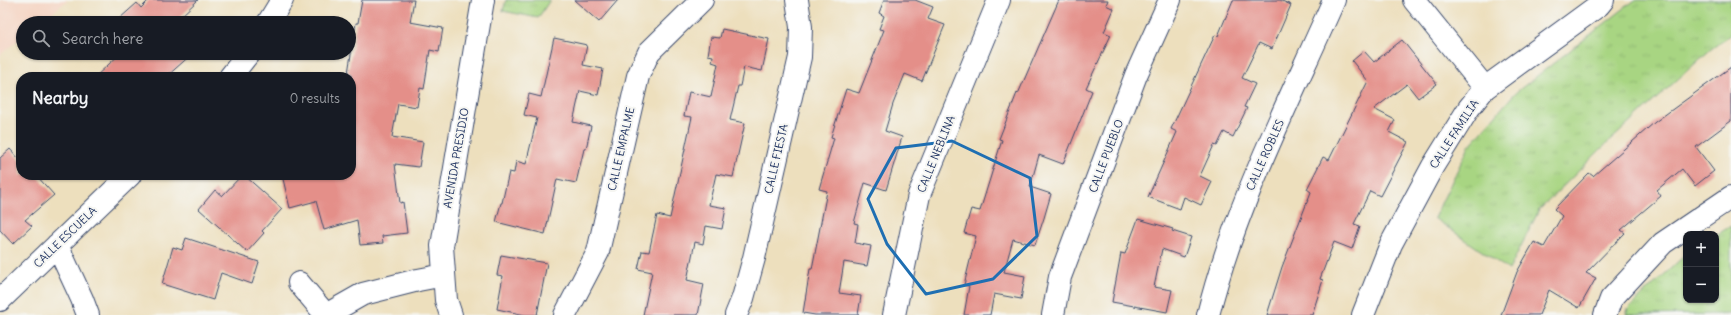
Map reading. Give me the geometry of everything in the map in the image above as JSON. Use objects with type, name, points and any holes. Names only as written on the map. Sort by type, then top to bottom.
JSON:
[{"type":"street","points":[[272,16],[282,0]]},
{"type":"street","name":"AVENIDA PRESIDIO","points":[[451,315],[446,300],[442,246],[483,0]]},
{"type":"street","name":"CALLE EMPALME","points":[[565,315],[598,252],[638,76],[649,52],[702,0]]},
{"type":"street","name":"CALLE FIESTA","points":[[736,315],[743,298],[754,258],[800,57],[801,27],[797,0]]},
{"type":"street","name":"CALLE NEBLINA","points":[[894,315],[920,195],[999,0]]},
{"type":"street","name":"CALLE PUEBLO","points":[[1053,315],[1060,277],[1136,74],[1170,0]]},
{"type":"street","name":"CALLE ROBLES","points":[[1208,315],[1217,279],[1247,196],[1334,0]]},
{"type":"street","points":[[1414,0],[1485,88]]},
{"type":"street","name":"CALLE FAMILIA","points":[[1364,315],[1391,244],[1441,153],[1469,108],[1485,88],[1599,5],[1603,0]]},
{"type":"street","points":[[234,72],[243,60]]},
{"type":"street","name":"CALLE ESCUELA","points":[[0,300],[125,180]]},
{"type":"street","points":[[1605,315],[1611,299],[1663,243],[1731,197]]},
{"type":"street","points":[[57,245],[88,315]]},
{"type":"street","points":[[299,283],[326,315],[363,294],[444,275]]},
{"type":"highlighted area","points":[[952,141],[1030,178],[1037,236],[993,279],[926,294],[887,244],[868,199],[896,148]]},
{"type":"shaded area","points":[[0,0],[68,0],[49,16],[16,16],[16,42],[0,55]]},
{"type":"green space","points":[[506,0],[550,0],[538,18],[503,11]]},
{"type":"green space","points":[[1635,0],[1731,0],[1731,34],[1710,50],[1602,148],[1539,210],[1509,270],[1434,218],[1469,146],[1515,93]]},
{"type":"green space","points":[[1731,226],[1731,314],[1626,315],[1628,309],[1683,257],[1683,303],[1719,303],[1719,233]]},
{"type":"building","points":[[149,0],[198,0],[181,16],[122,16],[137,3],[141,8]]},
{"type":"building","points":[[362,0],[414,0],[410,22],[443,28],[439,52],[430,50],[424,89],[420,88],[417,107],[398,104],[392,137],[423,142],[419,167],[395,164],[400,203],[403,202],[407,233],[382,236],[383,243],[360,245],[357,220],[324,230],[316,201],[290,208],[283,180],[356,180],[356,72],[348,72],[350,60],[356,60],[356,23],[358,23]]},
{"type":"building","points":[[574,0],[618,0],[599,22]]},
{"type":"building","points":[[884,0],[915,0],[933,7],[928,19],[945,25],[922,81],[905,74],[893,104],[885,131],[902,137],[886,190],[865,183],[854,223],[858,224],[855,243],[871,246],[867,266],[844,262],[839,293],[861,296],[858,315],[815,315],[803,313],[810,269],[812,269],[827,191],[819,189],[834,138],[831,137],[846,89],[859,93],[884,30],[879,29],[884,16],[879,13]]},
{"type":"building","points":[[1059,0],[1108,0],[1106,5],[1114,9],[1104,32],[1111,35],[1086,88],[1092,91],[1063,164],[1039,155],[1030,187],[1051,194],[1044,218],[1035,245],[1013,239],[1004,272],[1025,276],[1021,299],[994,294],[990,315],[964,315],[969,286],[964,285],[976,236],[964,233],[971,209],[980,211],[1002,140],[999,139],[1017,93],[1018,94]]},
{"type":"building","points":[[1233,0],[1280,0],[1291,5],[1272,49],[1259,43],[1242,78],[1255,84],[1244,107],[1247,108],[1233,137],[1224,132],[1217,146],[1214,145],[1200,176],[1212,182],[1201,205],[1184,197],[1180,209],[1148,197],[1177,132],[1171,129],[1215,35],[1218,36]]},
{"type":"building","points":[[722,29],[769,39],[762,71],[744,67],[740,86],[738,86],[730,120],[745,123],[733,177],[716,174],[709,205],[726,208],[722,229],[706,226],[703,244],[695,242],[687,280],[704,284],[698,315],[643,315],[652,272],[638,269],[642,251],[649,252],[657,215],[670,218],[692,117],[684,116],[689,92],[711,97],[718,64],[712,62],[713,56],[708,55],[711,37],[720,38]]},
{"type":"building","points":[[554,38],[587,45],[583,65],[603,69],[598,95],[580,91],[573,122],[591,126],[586,149],[584,149],[576,183],[557,179],[545,234],[496,222],[509,172],[514,173],[516,161],[526,164],[537,118],[524,115],[529,94],[541,97]]},
{"type":"building","points":[[1402,40],[1437,84],[1418,98],[1407,84],[1374,109],[1395,120],[1389,132],[1408,142],[1380,196],[1370,191],[1354,224],[1360,226],[1352,249],[1334,242],[1320,279],[1323,280],[1312,315],[1267,315],[1282,267],[1311,192],[1307,189],[1323,157],[1329,160],[1368,81],[1352,61],[1364,51],[1374,62]]},
{"type":"building","points":[[113,60],[185,60],[172,72],[100,72]]},
{"type":"building","points":[[1731,67],[1731,121],[1696,147],[1714,171],[1695,186],[1682,169],[1657,190],[1661,196],[1621,230],[1625,233],[1586,273],[1596,278],[1579,308],[1549,290],[1539,315],[1501,315],[1517,272],[1534,242],[1544,247],[1562,216],[1554,209],[1589,173],[1593,176],[1655,122]]},
{"type":"building","points":[[10,149],[16,156],[16,180],[40,180],[54,195],[25,220],[32,226],[13,244],[0,230],[0,158]]},
{"type":"building","points":[[237,180],[250,180],[282,209],[262,231],[264,233],[247,252],[199,209],[215,190],[222,196]]},
{"type":"building","points":[[1138,219],[1173,229],[1172,231],[1191,237],[1184,257],[1162,249],[1154,287],[1172,290],[1167,312],[1112,302],[1121,253],[1125,254]]},
{"type":"building","points":[[186,238],[259,262],[252,284],[221,273],[213,300],[162,284],[173,247],[182,250]]},
{"type":"building","points":[[501,255],[547,263],[537,315],[525,315],[497,309],[503,276],[497,275]]}]
